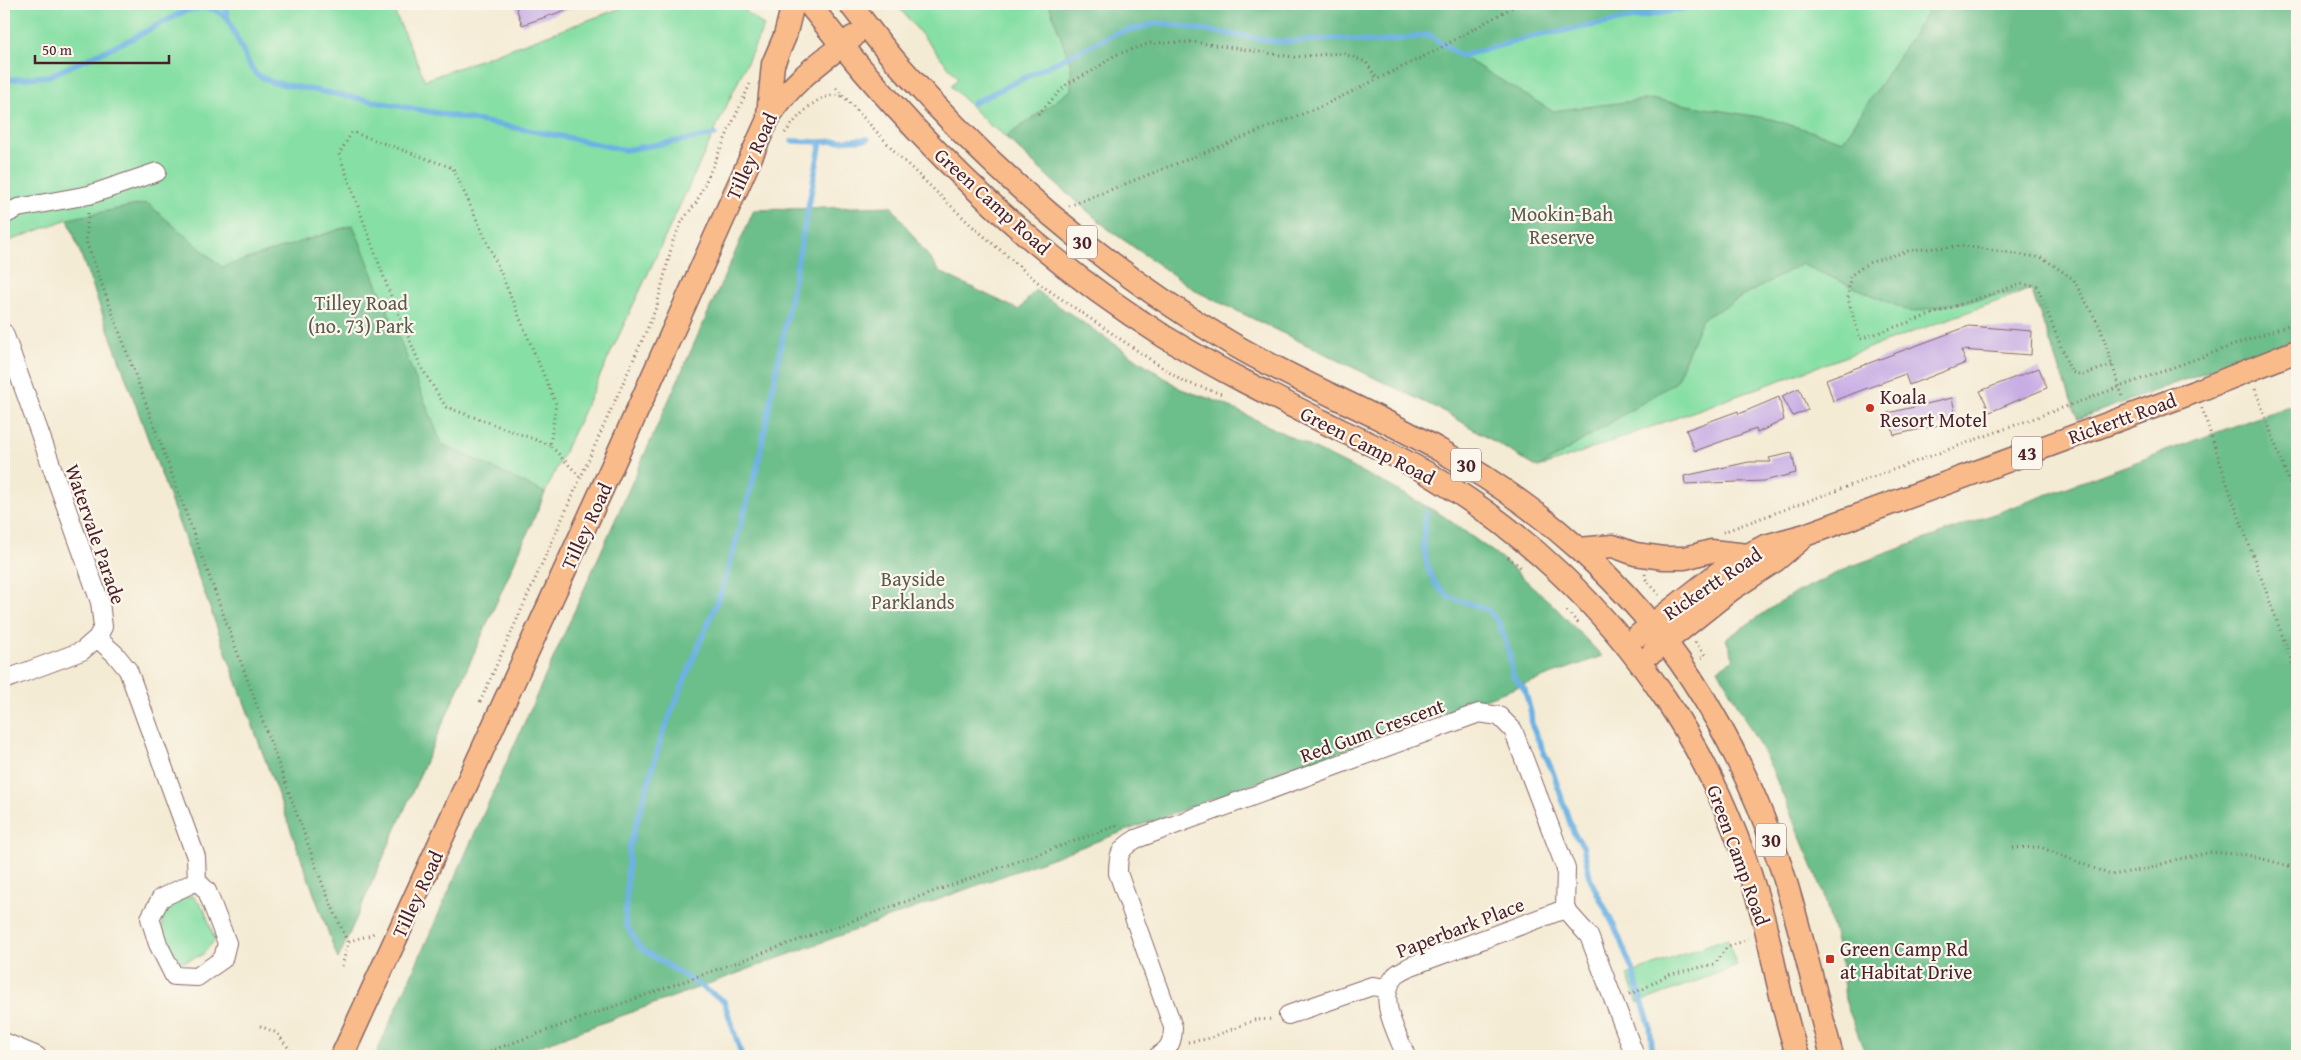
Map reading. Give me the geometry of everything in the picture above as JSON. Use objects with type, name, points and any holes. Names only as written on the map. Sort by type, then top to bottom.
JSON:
[{"type":"main road","points":[[768,119],[773,64],[785,36],[793,4]]},
{"type":"main road","name":"Green Camp Road","points":[[809,4],[905,119],[984,198],[1037,244],[1108,298],[1165,336],[1216,366],[1430,475],[1470,501],[1529,546],[1590,602],[1633,653],[1686,731],[1730,818],[1763,918],[1780,992],[1798,1056]]},
{"type":"main road","name":"Green Camp Road","points":[[850,4],[893,59],[986,158],[1054,219],[1107,262],[1232,344],[1441,450],[1488,478],[1524,504],[1579,549],[1622,591],[1651,625],[1692,679],[1717,722],[1752,790],[1782,871],[1832,1056]]},
{"type":"main road","name":"Tilley Road","points":[[342,1056],[602,489],[768,119],[778,102],[793,85],[867,26]]},
{"type":"main road","name":"Rickertt Road","points":[[1633,653],[1651,625],[1717,574],[1765,546],[1805,535],[2197,391],[2297,351]]},
{"type":"main road","name":"Rickertt Road","points":[[1633,653],[1665,643],[1732,589],[1776,560],[1805,535]]},
{"type":"main road","name":"43","points":[[1579,549],[1614,546],[1635,554],[1664,558],[1685,558],[1711,552],[1748,555]]},
{"type":"street","points":[[4,215],[18,208],[89,195],[157,172]]},
{"type":"street","name":"Watervale Parade","points":[[4,333],[100,602],[103,627],[97,638]]},
{"type":"street","points":[[4,680],[82,651],[97,638],[115,654],[128,670],[196,857],[197,881],[207,891],[227,943],[222,959],[197,977],[174,976],[158,944],[150,918],[161,898],[197,881]]},
{"type":"street","name":"Red Gum Crescent","points":[[1126,845],[1136,839],[1479,713],[1498,716],[1513,730],[1566,869],[1565,909]]},
{"type":"street","points":[[1126,845],[1118,856],[1118,874],[1173,1027],[1173,1039],[1164,1055]]},
{"type":"street","points":[[1565,909],[1589,936],[1635,1056]]},
{"type":"street","name":"Paperbark Place","points":[[1406,1056],[1387,1007],[1387,988],[1396,975],[1411,966],[1565,909]]},
{"type":"street","points":[[1288,1015],[1372,986],[1387,988]]},
{"type":"street","points":[[4,1042],[37,1056]]},
{"type":"path","points":[[1054,219],[1072,204],[1320,108],[1433,52],[1518,4]]},
{"type":"path","points":[[1038,114],[1067,84],[1094,70],[1114,55],[1151,42],[1194,42],[1294,56],[1342,54],[1366,62],[1377,79]]},
{"type":"path","points":[[478,706],[657,305],[673,241],[682,221],[696,203],[752,78]]},
{"type":"path","points":[[782,140],[798,117],[815,103],[826,96],[842,96]]},
{"type":"path","points":[[550,444],[556,404],[454,168],[352,132],[339,154],[389,291],[421,367],[446,406],[550,444],[580,478],[602,489]]},
{"type":"path","points":[[89,195],[86,242],[324,888],[348,942],[342,966]]},
{"type":"path","points":[[2112,365],[2082,375],[2071,372],[2037,286],[2020,284],[1860,340],[1848,299],[1850,276],[1868,263],[1911,250],[1964,246],[2044,258],[2073,279],[2100,327],[2130,415]]},
{"type":"path","points":[[1717,534],[2297,322]]},
{"type":"path","points":[[2249,370],[2297,503]]},
{"type":"path","points":[[2197,391],[2232,498],[2297,676]]},
{"type":"path","points":[[476,1056],[1116,826],[1126,845]]},
{"type":"path","points":[[2013,848],[2040,847],[2111,876],[2148,869],[2174,860],[2211,852],[2248,855],[2297,868]]},
{"type":"path","points":[[348,942],[368,937],[380,925]]},
{"type":"path","points":[[1629,994],[1643,989],[1667,974],[1714,964],[1726,948],[1748,939]]},
{"type":"path","points":[[1164,1055],[1187,1042],[1207,1039],[1255,1020],[1272,1020],[1288,1015]]},
{"type":"path","points":[[260,1026],[277,1033],[290,1050],[301,1056]]},
{"type":"green space","name":"Tilley Road (no. 73) Park","points":[[4,4],[391,4],[425,80],[632,4],[737,4],[764,26],[545,493],[338,959],[68,219],[4,243]]},
{"type":"green space","name":"Mookin-Bah Reserve","points":[[896,4],[2297,4],[2297,338],[2078,419],[2031,289],[1538,468],[1447,413],[1196,291],[1111,231],[1056,184],[999,131],[989,125],[951,86],[958,78]]},
{"type":"green space","name":"Mookin-Bah Reserve","points":[[1049,4],[1710,4],[1534,36],[1461,56],[1552,111],[1651,99],[1771,119],[1843,141],[1933,4],[2297,4],[2297,338],[2078,419],[2031,289],[1911,312],[1801,264],[1702,319],[1676,382],[1538,468],[1447,413],[1196,291],[1111,231],[1056,184],[1006,137],[1071,90],[1071,66]]},
{"type":"green space","points":[[147,203],[222,267],[353,225],[442,444],[545,493],[338,959],[68,219]]},
{"type":"green space","name":"Bayside Parklands","points":[[891,206],[940,272],[1019,310],[1035,290],[1181,389],[1222,403],[1390,486],[1442,515],[1500,557],[1554,606],[1602,656],[512,1056],[375,1056],[754,210]]},
{"type":"green space","points":[[2297,403],[2297,1056],[1866,1056],[1845,1000],[1841,960],[1823,892],[1771,767],[1718,669],[1734,659],[1726,639],[1789,596],[1849,567]]},
{"type":"green space","points":[[192,895],[204,909],[215,940],[202,955],[183,962],[171,950],[164,937],[162,922],[163,906]]},
{"type":"green space","points":[[1727,938],[1737,966],[1638,1003],[1627,975]]},
{"type":"building","points":[[515,4],[577,4],[578,6],[522,25]]},
{"type":"building","points":[[1969,326],[2032,331],[2031,355],[1961,350],[1966,363],[1909,385],[1905,374],[1833,401],[1826,379]]},
{"type":"building","points":[[2039,368],[2047,388],[1990,412],[1980,391]]},
{"type":"building","points":[[1799,388],[1808,410],[1793,416],[1782,396]]},
{"type":"building","points":[[1779,397],[1784,420],[1757,433],[1756,429],[1695,451],[1686,430],[1738,411],[1739,414]]},
{"type":"building","points":[[1952,398],[1957,421],[1894,435],[1888,413]]},
{"type":"building","points":[[1792,453],[1796,473],[1764,481],[1685,484],[1684,476],[1749,462],[1771,462],[1769,458]]},
{"type":"waterway","points":[[225,4],[228,19]]},
{"type":"waterway","points":[[973,103],[1116,33],[1159,23],[1280,42],[1338,39],[1377,42],[1429,35],[1461,56],[1534,36],[1710,4]]},
{"type":"waterway","points":[[4,80],[49,76],[133,38],[185,11],[199,8],[214,9],[228,19],[249,64],[256,74],[271,82],[565,137],[624,150],[715,135]]},
{"type":"waterway","points":[[792,141],[821,142],[868,139]]},
{"type":"waterway","points":[[742,1056],[724,1001],[640,948],[625,923],[629,849],[662,735],[723,587],[758,464],[821,142]]},
{"type":"waterway","points":[[1426,513],[1423,544],[1428,569],[1436,585],[1449,597],[1486,609],[1499,622],[1509,652],[1513,676],[1525,690],[1532,726],[1553,772],[1573,832],[1583,846],[1591,881],[1616,930],[1632,969],[1650,1026],[1652,1047],[1656,1056]]},
{"type":"place","name":"Koala Resort Motel","points":[[1870,408]]},
{"type":"place","name":"Green Camp Rd at Habitat Drive","points":[[1830,959]]}]
